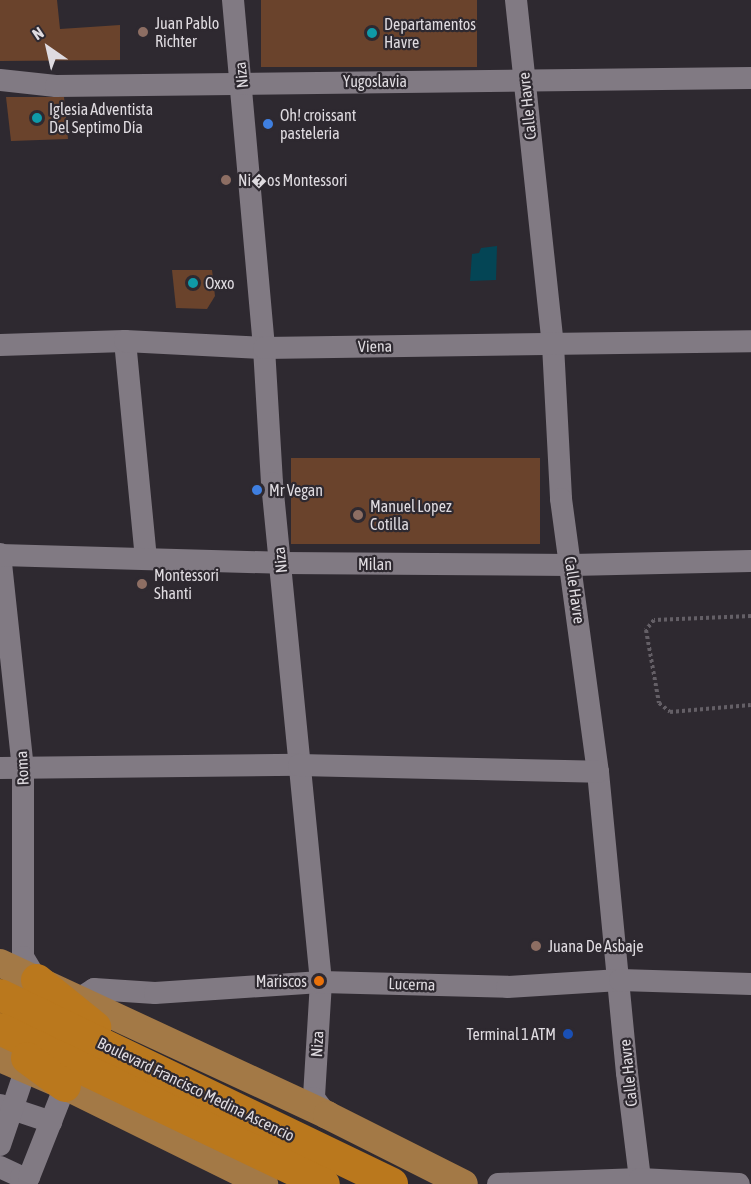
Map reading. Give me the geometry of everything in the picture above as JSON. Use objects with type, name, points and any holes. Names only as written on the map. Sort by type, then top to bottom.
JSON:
[{"type":"highway","points":[[37,980],[138,1061]]},
{"type":"highway","name":"Boulevard Francisco Medina Ascencio","points":[[0,995],[392,1184]]},
{"type":"highway","name":"Boulevard Francisco Medina Ascencio","points":[[0,1029],[324,1184]]},
{"type":"highway","points":[[0,1037],[65,1086]]},
{"type":"main road","points":[[0,963],[327,1115],[464,1184]]},
{"type":"main road","points":[[13,1063],[65,1086],[264,1184]]},
{"type":"street","name":"Niza","points":[[233,0],[264,348],[272,483],[321,982],[314,1098],[327,1115]]},
{"type":"street","name":"Calle Havre","points":[[516,0],[553,345],[561,499],[572,565],[598,772],[620,980],[627,1073],[640,1179]]},
{"type":"street","name":"Yugoslavia","points":[[0,80],[56,87],[242,82],[751,78]]},
{"type":"street","name":"Viena","points":[[0,345],[125,341],[264,348],[751,341]]},
{"type":"street","points":[[125,341],[146,558]]},
{"type":"street","name":"Milan","points":[[0,555],[281,563],[572,565],[751,561]]},
{"type":"street","name":"Roma","points":[[0,555],[24,768],[23,957],[37,980]]},
{"type":"street","points":[[0,768],[298,765],[598,772]]},
{"type":"street","name":"Lucerna","points":[[77,1000],[94,989],[155,993],[321,982],[507,987],[620,980],[751,984]]},
{"type":"street","points":[[0,1146],[13,1063]]},
{"type":"street","points":[[0,1167],[21,1177],[29,1177],[65,1086]]},
{"type":"street","points":[[7,1108],[51,1122]]},
{"type":"street","points":[[498,1184],[640,1179],[739,1184]]},
{"type":"path","points":[[751,616],[654,620],[646,630],[659,703],[670,712],[751,705]]},
{"type":"water","points":[[497,246],[496,280],[470,281],[472,254],[479,253],[481,248]]},
{"type":"building","points":[[0,0],[57,0],[60,29],[120,25],[120,60],[0,61]]},
{"type":"building","name":"Departamentos Havre","points":[[261,0],[477,0],[477,67],[261,67]]},
{"type":"building","name":"Iglesia Adventista Del Septimo Día","points":[[6,97],[64,97],[68,139],[11,141]]},
{"type":"building","name":"Oxxo","points":[[172,270],[212,270],[215,296],[207,309],[176,308]]},
{"type":"building","points":[[291,458],[540,458],[540,544],[291,544]]},
{"type":"place","name":"Juan Pablo Richter","points":[[143,32]]},
{"type":"place","name":"Departamentos Havre","points":[[372,33]]},
{"type":"place","name":"Iglesia Adventista Del Septimo Día","points":[[37,118]]},
{"type":"place","name":"Oh! croissant pasteleria","points":[[268,124]]},
{"type":"place","name":"Ni�os Montessori","points":[[226,180]]},
{"type":"place","name":"Oxxo","points":[[193,283]]},
{"type":"place","name":"Mr Vegan","points":[[257,490]]},
{"type":"place","name":"Manuel Lopez Cotilla","points":[[358,515]]},
{"type":"place","name":"Montessori Shanti","points":[[142,584]]},
{"type":"place","name":"Juana De Asbaje","points":[[536,946]]},
{"type":"place","name":"Mariscos","points":[[319,981]]},
{"type":"place","name":"Terminal 1 ATM","points":[[568,1034]]}]
